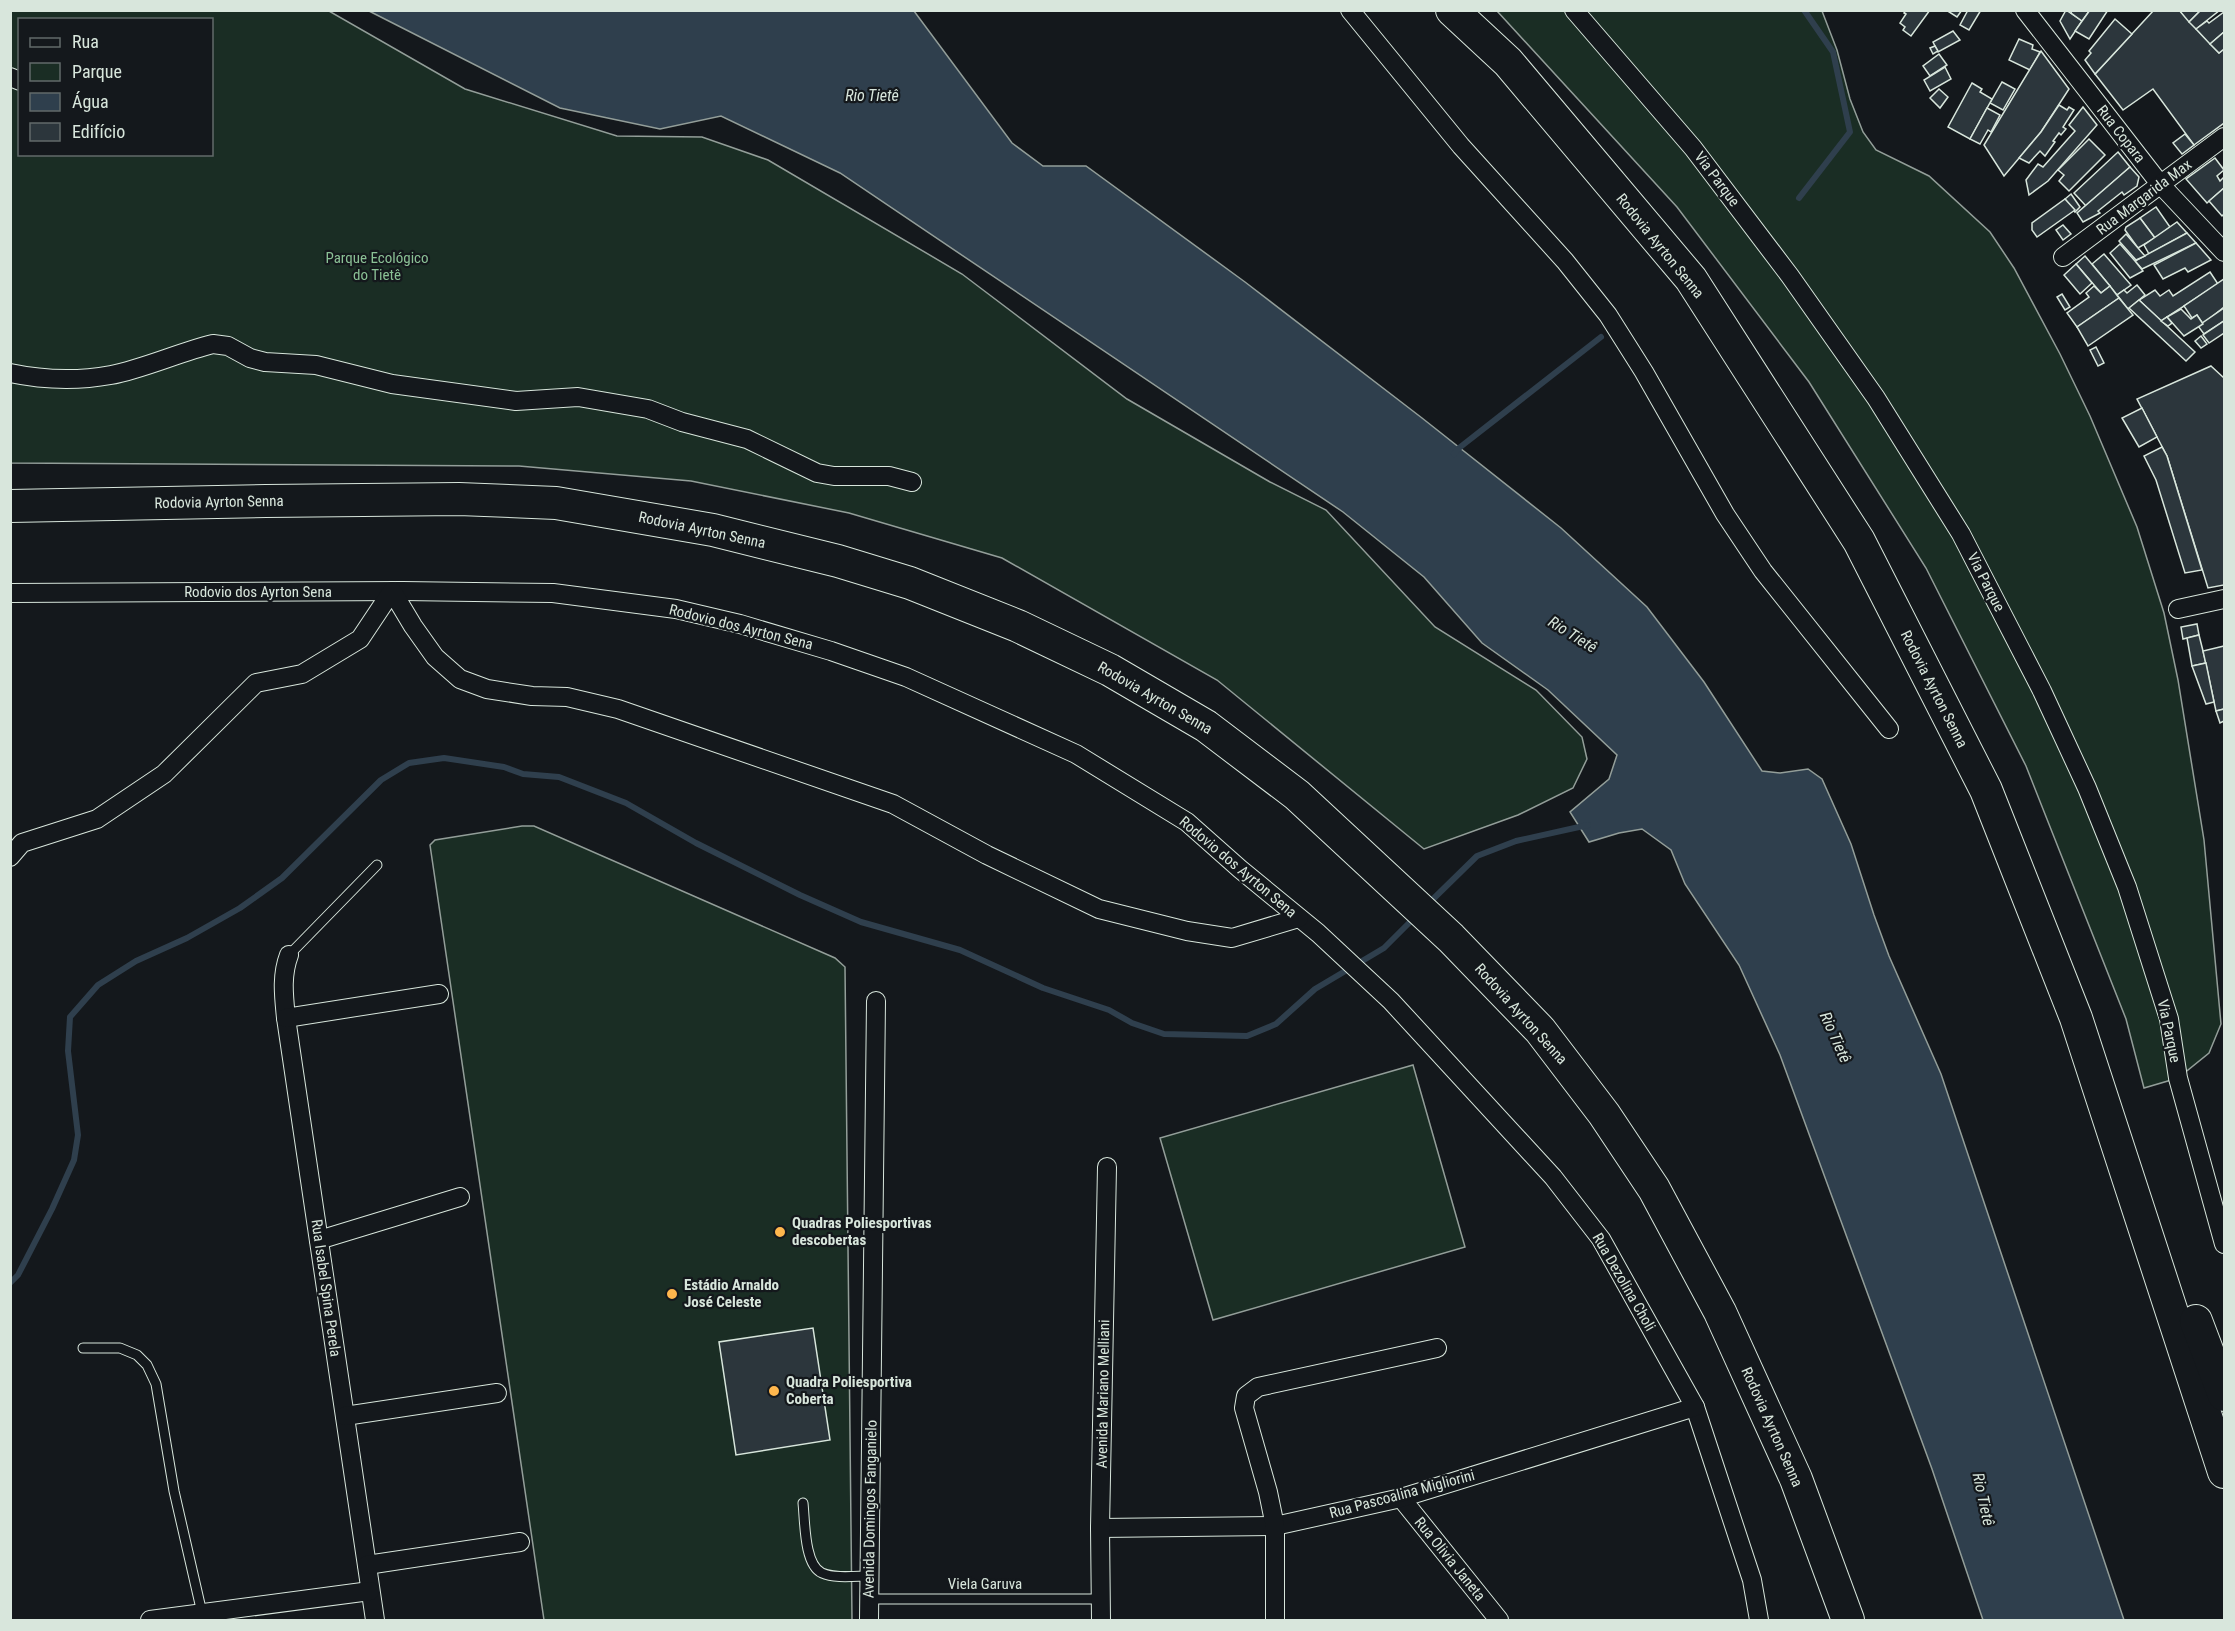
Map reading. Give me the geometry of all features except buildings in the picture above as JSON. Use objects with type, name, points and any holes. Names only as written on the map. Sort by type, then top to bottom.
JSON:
[{"type":"highway","name":"Rodovia Ayrton Senna","points":[[1452,10],[1508,62],[1691,279],[1859,541],[1986,790],[2076,1017],[2224,1472]]},
{"type":"highway","name":"Rodovia Ayrton Senna","points":[[10,506],[447,499],[556,503],[712,530],[838,561],[910,583],[1018,626],[1110,670],[1206,726],[1297,795],[1451,938],[1540,1030],[1604,1114],[1654,1189],[1720,1311],[1796,1479],[1848,1620]]},
{"type":"highway","points":[[2147,1236],[2178,1276],[2224,1395]]},
{"type":"street","points":[[1350,10],[1461,146],[1565,261],[1608,315],[1644,372],[1725,514],[1762,571],[1889,729]]},
{"type":"street","name":"Via Parque","points":[[1574,10],[1694,148],[1790,276],[1876,398],[1961,534],[2042,691],[2087,788],[2127,887],[2169,1019],[2178,1078],[2224,1244]]},
{"type":"street","name":"Rua Copara","points":[[2025,10],[2160,184],[2224,252]]},
{"type":"street","name":"Rua Margarida Max","points":[[2063,257],[2224,137]]},
{"type":"street","points":[[10,373],[30,377],[69,379],[113,375],[213,344],[228,346],[250,358],[265,362],[316,365],[392,384],[516,401],[578,397],[648,409],[682,422],[747,439],[817,473],[834,476],[889,476],[912,482]]},
{"type":"street","points":[[10,857],[22,843],[97,819],[164,774],[256,683],[302,674],[360,639],[392,591],[435,657],[460,679],[487,689],[532,696],[567,697],[618,709],[893,804],[987,855],[1099,909],[1186,931],[1232,938],[1299,918]]},
{"type":"street","name":"Rodovio dos Ayrton Sena","points":[[10,593],[392,591],[553,593],[676,609],[740,624],[831,651],[906,677],[1076,754],[1187,822],[1239,869],[1318,933],[1391,1001]]},
{"type":"street","points":[[2178,609],[2224,599]]},
{"type":"street","name":"Rua Isabel Spina Perela","points":[[289,955],[283,982],[286,1018],[375,1620]]},
{"type":"street","points":[[286,1018],[440,994]]},
{"type":"street","name":"Avenida Domingos Fanganielo","points":[[869,1620],[876,1001]]},
{"type":"street","name":"Rua Dezolina Choli","points":[[1391,1001],[1553,1177],[1601,1239],[1695,1407],[1752,1581],[1759,1620]]},
{"type":"street","name":"Avenida Mariano Melliani","points":[[1101,1620],[1100,1528],[1107,1167]]},
{"type":"street","points":[[319,1240],[460,1197]]},
{"type":"street","points":[[1275,1620],[1275,1526],[1268,1492],[1244,1408],[1246,1396],[1258,1387],[1437,1348]]},
{"type":"street","points":[[345,1416],[497,1393]]},
{"type":"street","name":"Rua Pascoalina Migliorini","points":[[1100,1528],[1275,1526],[1401,1498],[1695,1407]]},
{"type":"street","name":"Rua Olivia Janeta","points":[[1401,1498],[1499,1620]]},
{"type":"street","points":[[368,1565],[520,1542]]},
{"type":"street","points":[[150,1620],[370,1591]]},
{"type":"lane","points":[[289,955],[377,865]]},
{"type":"lane","points":[[83,1348],[120,1348],[137,1355],[147,1365],[152,1375],[156,1384],[174,1491],[202,1613]]},
{"type":"lane","points":[[803,1503],[808,1548],[814,1567],[828,1575],[870,1576]]},
{"type":"lane","name":"Viela Garuva","points":[[869,1599],[1101,1599]]},
{"type":"green space","name":"Parque Ecológico do Tietê","points":[[10,11],[329,11],[465,89],[617,136],[702,137],[768,160],[962,274],[1127,399],[1270,482],[1326,510],[1435,627],[1536,690],[1582,737],[1587,759],[1573,788],[1518,815],[1424,849],[1217,680],[1002,558],[849,513],[691,481],[519,466],[11,463]]},
{"type":"green space","points":[[1497,11],[1822,11],[1837,50],[1850,99],[1863,132],[1876,150],[1929,176],[1990,232],[2014,268],[2090,416],[2137,527],[2164,613],[2178,680],[2204,840],[2221,1024],[2209,1053],[2178,1078],[2144,1088],[2126,1019],[2026,766],[1926,568],[1809,382],[1677,207]]},
{"type":"green space","name":"Estádio Arnaldo José Celeste","points":[[534,826],[835,958],[845,967],[852,1620],[544,1620],[430,845],[435,840]]},
{"type":"green space","points":[[1413,1065],[1465,1247],[1213,1320],[1160,1138]]},
{"type":"water","name":"Rio Tietê","points":[[369,11],[914,11],[1012,143],[1043,166],[1086,166],[1245,282],[1561,528],[1647,607],[1704,682],[1762,771],[1780,773],[1808,769],[1822,779],[1851,844],[1889,956],[1941,1074],[2124,1620],[1983,1620],[1932,1469],[1780,1055],[1739,965],[1685,884],[1671,850],[1642,829],[1589,842],[1570,812],[1609,779],[1617,755],[1548,690],[1482,643],[1424,577],[1343,512],[840,173],[721,116],[660,129],[560,108]]},
{"type":"waterway","points":[[1799,198],[1850,132],[1833,52],[1804,10]]},
{"type":"waterway","points":[[1454,454],[1601,337]]},
{"type":"waterway","points":[[10,1283],[18,1275],[74,1160],[78,1135],[68,1051],[70,1017],[98,985],[136,961],[187,938],[240,908],[282,878],[381,780],[409,763],[444,758],[504,767],[523,774],[559,777],[626,803],[696,843],[800,895],[861,922],[960,950],[1043,988],[1109,1010],[1132,1023],[1164,1034],[1247,1036],[1276,1024],[1315,989],[1384,948],[1416,916]]},
{"type":"waterway","points":[[1427,905],[1477,856],[1516,841],[1588,825]]},
{"type":"place","name":"Quadras Poliesportivas descobertas","points":[[780,1232]]},
{"type":"place","name":"Estádio Arnaldo José Celeste","points":[[672,1294]]},
{"type":"place","name":"Quadra Poliesportiva Coberta","points":[[774,1391]]}]
